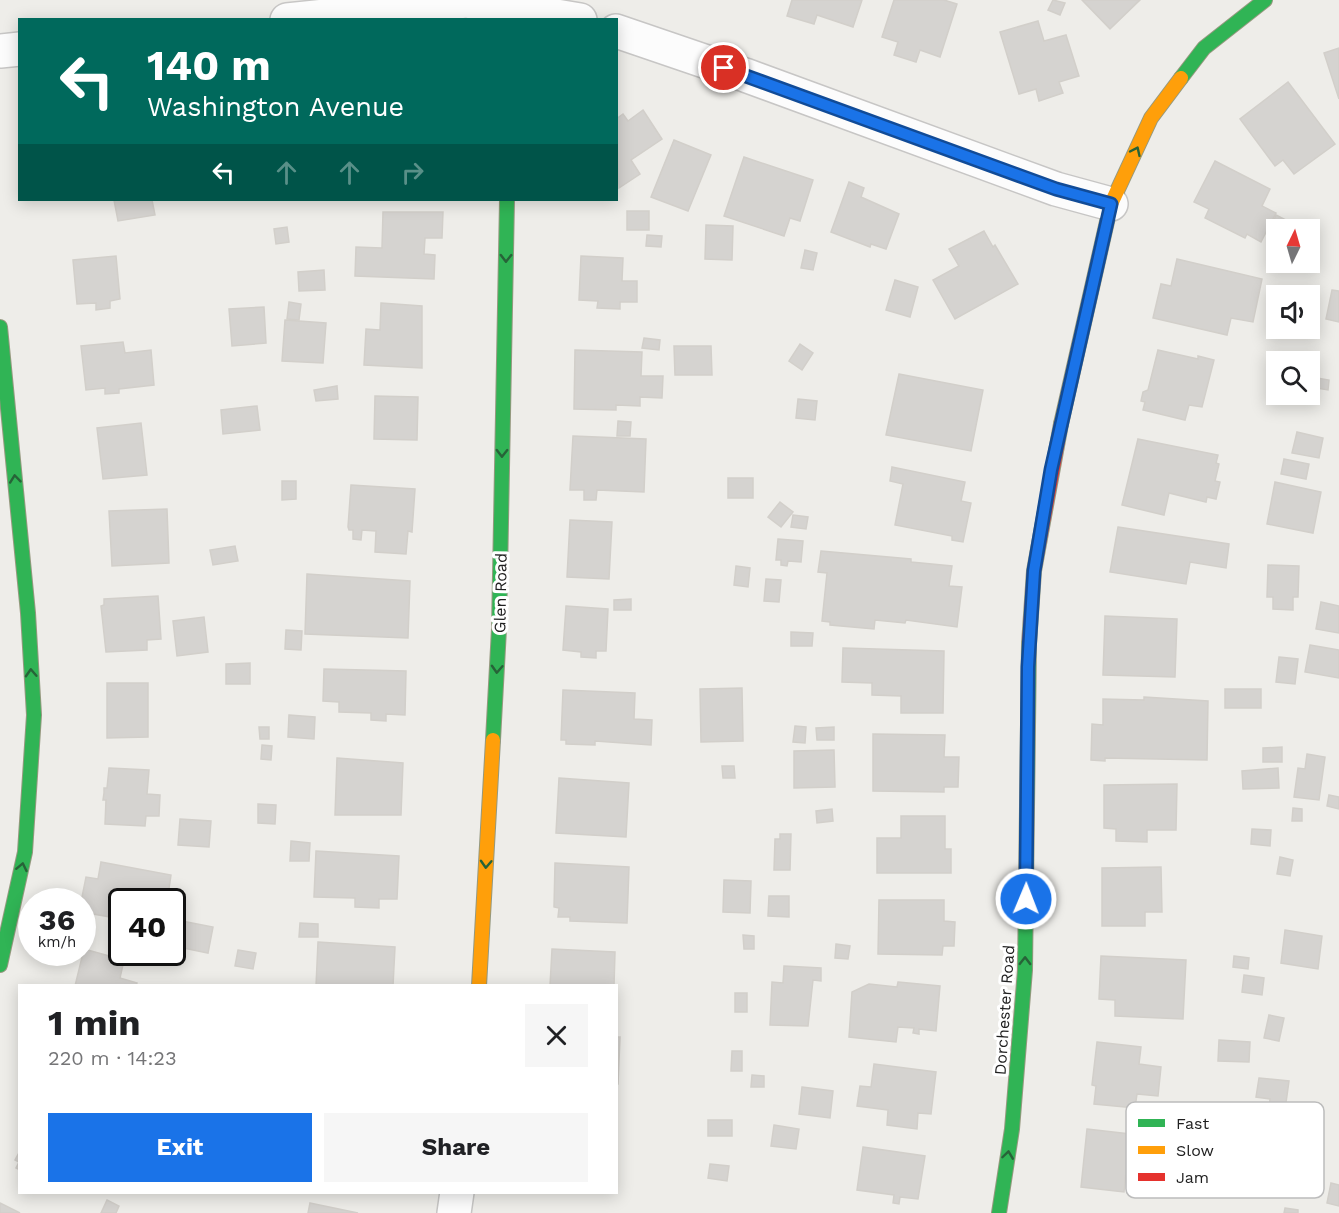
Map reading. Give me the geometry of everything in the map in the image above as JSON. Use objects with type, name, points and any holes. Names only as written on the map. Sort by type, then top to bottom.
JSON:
[{"type":"street","name":"Dorchester Road","points":[[999,1213],[1012,1129],[1024,970],[1028,667],[1034,571],[1051,470],[1111,204],[1151,118],[1204,48],[1265,0]]},
{"type":"street","points":[[306,18],[466,1],[567,18]]},
{"type":"street","points":[[618,33],[745,75],[1056,189],[1111,204]]},
{"type":"street","points":[[0,51],[18,49]]},
{"type":"street","name":"Glen Road","points":[[479,984],[499,629],[507,201]]},
{"type":"street","points":[[0,327],[28,613],[34,716],[25,852],[0,965]]},
{"type":"street","points":[[454,1213],[457,1194]]},
{"type":"building","points":[[792,0],[862,0],[853,27],[817,15],[814,24],[787,16]]},
{"type":"building","points":[[894,0],[944,0],[957,4],[940,57],[920,50],[916,62],[894,55],[898,42],[882,37]]},
{"type":"building","points":[[1053,0],[1065,3],[1060,15],[1048,10]]},
{"type":"building","points":[[1082,0],[1140,0],[1110,29]]},
{"type":"building","points":[[1038,21],[1044,41],[1066,35],[1079,76],[1059,82],[1063,93],[1039,101],[1036,89],[1019,94],[1000,32]]},
{"type":"building","points":[[1339,48],[1339,99],[1324,53]]},
{"type":"building","points":[[1288,82],[1335,144],[1294,174],[1283,160],[1275,166],[1240,119]]},
{"type":"building","points":[[643,110],[662,139],[631,160],[640,174],[619,188],[618,118],[623,114],[628,121]]},
{"type":"building","points":[[674,140],[711,155],[688,211],[651,197]]},
{"type":"building","points":[[744,157],[813,180],[800,221],[790,218],[784,236],[724,216]]},
{"type":"building","points":[[1215,161],[1270,189],[1262,206],[1276,213],[1273,219],[1266,219],[1266,232],[1261,242],[1247,234],[1245,238],[1205,218],[1209,209],[1194,202]]},
{"type":"building","points":[[849,182],[864,188],[861,197],[899,214],[886,249],[871,244],[870,247],[831,232]]},
{"type":"building","points":[[114,201],[152,201],[155,215],[118,221]]},
{"type":"building","points":[[627,211],[649,211],[649,230],[627,230]]},
{"type":"building","points":[[383,212],[443,212],[442,238],[425,238],[424,254],[435,255],[434,279],[355,276],[356,247],[382,248]]},
{"type":"building","points":[[706,225],[733,226],[732,260],[705,259]]},
{"type":"building","points":[[287,227],[289,242],[276,244],[274,229]]},
{"type":"building","points":[[984,231],[1018,284],[955,319],[933,280],[959,266],[949,249]]},
{"type":"building","points":[[647,235],[662,236],[661,247],[646,246]]},
{"type":"building","points":[[805,250],[817,253],[813,270],[801,268]]},
{"type":"building","points":[[116,256],[120,299],[110,301],[110,308],[96,310],[96,303],[77,304],[73,260]]},
{"type":"building","points":[[581,256],[623,258],[622,281],[637,281],[637,302],[620,302],[620,309],[597,308],[598,301],[579,300]]},
{"type":"building","points":[[1177,259],[1262,279],[1253,322],[1231,318],[1227,335],[1153,318],[1161,284],[1171,286]]},
{"type":"building","points":[[324,270],[325,290],[299,291],[298,272]]},
{"type":"building","points":[[895,280],[918,287],[910,317],[886,310]]},
{"type":"building","points":[[1332,290],[1339,291],[1339,322],[1326,319]]},
{"type":"building","points":[[289,302],[301,304],[299,320],[287,319]]},
{"type":"building","points":[[381,303],[422,306],[422,368],[364,365],[366,329],[380,330]]},
{"type":"building","points":[[264,307],[266,343],[232,346],[229,309]]},
{"type":"building","points":[[285,320],[326,323],[323,363],[282,361]]},
{"type":"building","points":[[644,338],[660,340],[659,350],[642,348]]},
{"type":"building","points":[[123,342],[125,353],[151,350],[154,385],[119,389],[119,393],[105,394],[105,388],[86,390],[81,346]]},
{"type":"building","points":[[800,344],[813,353],[802,370],[789,361]]},
{"type":"building","points":[[674,346],[711,346],[712,375],[675,375]]},
{"type":"building","points":[[575,350],[642,352],[641,376],[663,376],[662,398],[640,397],[640,406],[616,405],[616,410],[574,409]]},
{"type":"building","points":[[1158,350],[1198,359],[1198,356],[1214,360],[1202,407],[1189,405],[1185,420],[1143,410],[1145,402],[1141,401],[1143,392],[1148,390]]},
{"type":"building","points":[[899,374],[983,390],[971,451],[886,435]]},
{"type":"building","points":[[1320,378],[1329,380],[1328,390],[1320,389]]},
{"type":"building","points":[[337,386],[338,399],[316,401],[314,390]]},
{"type":"building","points":[[375,396],[418,397],[417,440],[374,439]]},
{"type":"building","points":[[798,399],[817,401],[815,420],[796,418]]},
{"type":"building","points":[[257,406],[260,430],[223,434],[221,410]]},
{"type":"building","points":[[618,421],[631,422],[630,436],[617,436]]},
{"type":"building","points":[[141,423],[147,475],[103,479],[97,428]]},
{"type":"building","points":[[1297,432],[1323,438],[1319,458],[1292,453]]},
{"type":"building","points":[[573,436],[646,439],[644,492],[597,490],[596,500],[584,500],[584,490],[570,490]]},
{"type":"building","points":[[1138,439],[1218,455],[1216,463],[1219,464],[1215,481],[1220,482],[1216,499],[1207,497],[1206,502],[1169,493],[1164,515],[1122,505]]},
{"type":"building","points":[[1284,459],[1309,464],[1306,479],[1281,474]]},
{"type":"building","points":[[892,467],[965,482],[961,501],[971,503],[963,542],[952,540],[952,536],[895,525],[903,484],[890,481]]},
{"type":"building","points":[[728,478],[753,478],[753,498],[728,498]]},
{"type":"building","points":[[282,481],[296,481],[296,499],[282,500]]},
{"type":"building","points":[[1275,482],[1321,492],[1313,533],[1267,524]]},
{"type":"building","points":[[351,485],[415,489],[412,532],[408,531],[406,554],[375,552],[376,531],[362,530],[361,540],[353,539],[353,530],[349,530],[348,527]]},
{"type":"building","points":[[780,502],[793,512],[781,527],[768,517]]},
{"type":"building","points":[[167,509],[169,563],[112,566],[109,511]]},
{"type":"building","points":[[793,515],[808,517],[806,529],[791,527]]},
{"type":"building","points":[[570,520],[612,522],[609,579],[567,577]]},
{"type":"building","points":[[1118,527],[1229,544],[1226,568],[1190,562],[1186,584],[1110,572]]},
{"type":"building","points":[[778,539],[803,541],[801,562],[788,561],[787,566],[781,565],[781,560],[776,560]]},
{"type":"building","points":[[235,546],[238,561],[213,565],[210,550]]},
{"type":"building","points":[[821,551],[911,559],[911,562],[952,566],[949,586],[962,587],[957,627],[906,620],[905,623],[875,620],[874,629],[830,625],[830,622],[822,621],[827,573],[818,572]]},
{"type":"building","points":[[1268,565],[1299,566],[1298,597],[1293,597],[1293,610],[1273,609],[1273,597],[1267,597]]},
{"type":"building","points":[[736,566],[750,568],[748,587],[734,585]]},
{"type":"building","points":[[307,574],[410,581],[408,638],[305,634]]},
{"type":"building","points":[[766,579],[781,580],[779,602],[764,601]]},
{"type":"building","points":[[158,596],[161,639],[147,640],[147,650],[106,652],[101,606],[104,605],[104,599]]},
{"type":"building","points":[[631,599],[631,610],[614,610],[614,600]]},
{"type":"building","points":[[1321,602],[1339,606],[1339,633],[1316,629]]},
{"type":"building","points":[[566,606],[608,609],[606,651],[596,651],[596,658],[581,657],[581,652],[563,650]]},
{"type":"building","points":[[1105,616],[1177,619],[1175,677],[1103,675]]},
{"type":"building","points":[[204,617],[208,652],[177,656],[173,621]]},
{"type":"building","points":[[286,630],[302,631],[301,650],[285,649]]},
{"type":"building","points":[[791,632],[813,633],[812,646],[791,646]]},
{"type":"building","points":[[1310,645],[1339,650],[1339,678],[1305,672]]},
{"type":"building","points":[[843,648],[944,651],[943,713],[901,713],[901,696],[872,695],[872,683],[842,682]]},
{"type":"building","points":[[1279,657],[1298,659],[1295,684],[1276,682]]},
{"type":"building","points":[[250,663],[250,684],[226,684],[226,664]]},
{"type":"building","points":[[324,669],[406,671],[405,715],[386,714],[386,721],[371,720],[371,713],[339,712],[339,702],[323,701]]},
{"type":"building","points":[[107,683],[148,683],[148,737],[107,738]]},
{"type":"building","points":[[742,688],[743,741],[701,742],[700,689]]},
{"type":"building","points":[[1225,689],[1261,689],[1261,708],[1225,708]]},
{"type":"building","points":[[563,690],[635,693],[634,719],[652,720],[651,745],[595,741],[595,745],[566,744],[566,740],[561,740]]},
{"type":"building","points":[[1144,697],[1208,701],[1207,760],[1105,758],[1105,761],[1091,760],[1092,724],[1103,725],[1103,699],[1144,700]]},
{"type":"building","points":[[289,715],[315,717],[314,739],[288,737]]},
{"type":"building","points":[[795,726],[806,727],[805,743],[793,742]]},
{"type":"building","points":[[259,727],[269,727],[269,739],[260,739]]},
{"type":"building","points":[[834,727],[834,740],[817,740],[816,728]]},
{"type":"building","points":[[873,734],[945,735],[944,757],[959,757],[958,787],[944,787],[944,792],[873,791]]},
{"type":"building","points":[[262,745],[272,746],[271,760],[261,759]]},
{"type":"building","points":[[1282,747],[1282,762],[1263,762],[1263,748]]},
{"type":"building","points":[[834,750],[835,787],[794,788],[794,751]]},
{"type":"building","points":[[1307,754],[1325,757],[1319,800],[1294,797],[1298,768],[1305,769]]},
{"type":"building","points":[[337,758],[403,763],[401,815],[335,815]]},
{"type":"building","points":[[722,766],[734,766],[735,778],[723,778]]},
{"type":"building","points":[[109,768],[149,770],[147,794],[160,795],[159,816],[146,816],[145,826],[105,824],[106,800],[103,800]]},
{"type":"building","points":[[1278,768],[1279,788],[1243,789],[1242,771]]},
{"type":"building","points":[[559,778],[629,783],[626,837],[556,833]]},
{"type":"building","points":[[1177,784],[1176,830],[1147,830],[1147,842],[1116,841],[1116,829],[1104,828],[1104,785]]},
{"type":"building","points":[[1329,795],[1339,797],[1339,809],[1327,806]]},
{"type":"building","points":[[258,804],[276,805],[275,824],[258,823]]},
{"type":"building","points":[[1293,808],[1302,809],[1302,821],[1292,821]]},
{"type":"building","points":[[832,809],[833,821],[817,823],[816,811]]},
{"type":"building","points":[[901,816],[945,816],[945,849],[951,849],[951,873],[877,873],[877,838],[901,838]]},
{"type":"building","points":[[180,819],[211,821],[209,847],[178,845]]},
{"type":"building","points":[[1252,829],[1271,830],[1270,846],[1251,844]]},
{"type":"building","points":[[780,834],[791,834],[790,870],[774,870],[775,839],[780,839]]},
{"type":"building","points":[[291,841],[310,843],[309,861],[290,861]]},
{"type":"building","points":[[316,851],[399,856],[397,899],[379,899],[379,908],[355,907],[355,898],[314,897]]},
{"type":"building","points":[[1280,857],[1293,860],[1290,876],[1277,874]]},
{"type":"building","points":[[101,862],[171,875],[169,888],[108,888],[108,917],[96,914],[96,888],[84,888],[86,877],[98,879]]},
{"type":"building","points":[[555,863],[629,867],[627,923],[570,921],[570,917],[558,917],[559,908],[554,907]]},
{"type":"building","points":[[1161,867],[1162,912],[1145,912],[1145,926],[1102,926],[1102,868]]},
{"type":"building","points":[[724,880],[751,881],[750,913],[723,912]]},
{"type":"building","points":[[769,896],[789,896],[789,917],[768,916]]},
{"type":"building","points":[[879,900],[944,900],[944,921],[955,922],[954,946],[943,946],[942,955],[878,954]]},
{"type":"building","points":[[186,922],[213,927],[208,953],[186,949]]},
{"type":"building","points":[[300,923],[318,924],[318,937],[299,937]]},
{"type":"building","points":[[1285,930],[1322,936],[1318,969],[1281,963]]},
{"type":"building","points":[[743,935],[754,936],[754,949],[744,949]]},
{"type":"building","points":[[318,942],[395,947],[393,984],[316,984]]},
{"type":"building","points":[[836,944],[850,946],[848,959],[835,958]]},
{"type":"building","points":[[552,949],[615,952],[614,984],[550,984]]},
{"type":"building","points":[[238,950],[256,953],[253,969],[235,966]]},
{"type":"building","points":[[96,952],[108,956],[108,966],[123,966],[120,978],[137,984],[75,984],[80,966],[96,966]]},
{"type":"building","points":[[1101,956],[1186,960],[1183,1019],[1115,1016],[1115,1000],[1099,999]]},
{"type":"building","points":[[1234,956],[1249,958],[1248,969],[1233,967]]},
{"type":"building","points":[[784,966],[821,968],[821,981],[813,980],[808,1026],[770,1025],[772,982],[783,983]]},
{"type":"building","points":[[1244,975],[1264,978],[1262,995],[1242,992]]},
{"type":"building","points":[[898,982],[940,986],[936,1031],[919,1029],[919,1034],[913,1033],[914,1028],[898,1027],[896,1042],[849,1037],[852,992],[869,984],[897,987]]},
{"type":"building","points":[[735,993],[747,993],[747,1012],[735,1012]]},
{"type":"building","points":[[1269,1015],[1284,1018],[1279,1041],[1264,1038]]},
{"type":"building","points":[[618,1037],[620,1037],[618,1084]]},
{"type":"building","points":[[1219,1040],[1250,1042],[1249,1062],[1218,1061]]},
{"type":"building","points":[[1097,1042],[1141,1047],[1139,1064],[1161,1067],[1158,1096],[1137,1094],[1136,1102],[1126,1102],[1126,1107],[1094,1104],[1096,1086],[1092,1085]]},
{"type":"building","points":[[732,1051],[742,1051],[742,1071],[731,1071]]},
{"type":"building","points":[[874,1064],[936,1072],[931,1114],[918,1113],[917,1129],[887,1125],[888,1110],[857,1106],[860,1086],[871,1087]]},
{"type":"building","points":[[752,1075],[764,1076],[764,1087],[751,1087]]},
{"type":"building","points":[[1259,1078],[1289,1081],[1286,1102],[1270,1102],[1270,1099],[1256,1097]]},
{"type":"building","points":[[802,1087],[833,1091],[830,1118],[799,1114]]},
{"type":"building","points":[[708,1120],[732,1120],[732,1136],[708,1136]]},
{"type":"building","points":[[774,1125],[799,1129],[796,1149],[771,1146]]},
{"type":"building","points":[[1087,1129],[1126,1134],[1124,1192],[1081,1187]]},
{"type":"building","points":[[863,1147],[925,1156],[918,1199],[900,1197],[899,1204],[893,1203],[894,1195],[857,1190]]},
{"type":"building","points":[[710,1164],[729,1166],[727,1181],[708,1178]]},
{"type":"building","points":[[1331,1183],[1339,1185],[1339,1206],[1327,1203]]},
{"type":"building","points":[[107,1200],[119,1206],[116,1213],[101,1213]]},
{"type":"building","points":[[0,1203],[20,1213],[0,1213]]},
{"type":"building","points":[[310,1203],[358,1213],[308,1213]]},
{"type":"building","points":[[1285,1208],[1298,1210],[1298,1213],[1284,1213]]},
{"type":"traffic: fast","points":[[1181,78],[1204,48],[1265,0]]},
{"type":"traffic: fast","points":[[493,740],[499,629],[507,201]]},
{"type":"traffic: fast","points":[[0,327],[28,613],[34,715],[25,852],[0,965]]},
{"type":"traffic: fast","points":[[999,1213],[1012,1129],[1025,970],[1029,644]]},
{"type":"traffic: slow","points":[[1061,424],[1111,204],[1151,118],[1181,78]]},
{"type":"traffic: slow","points":[[479,984],[493,740]]},
{"type":"traffic: jam","points":[[1029,644],[1034,571],[1061,424]]},
{"type":"route","points":[[724,68],[1056,189],[1111,204],[1051,470],[1034,571],[1028,667],[1026,899]]}]
